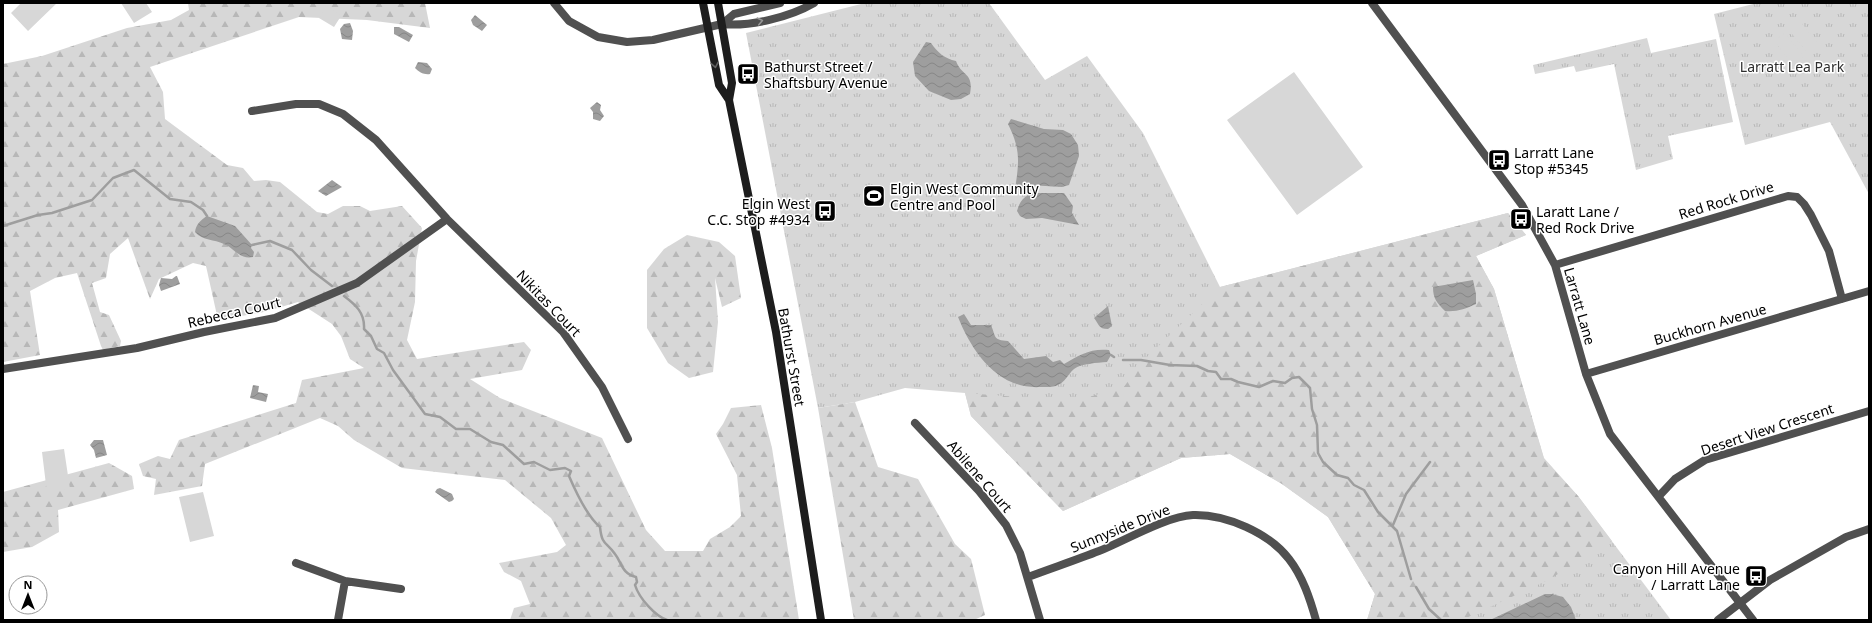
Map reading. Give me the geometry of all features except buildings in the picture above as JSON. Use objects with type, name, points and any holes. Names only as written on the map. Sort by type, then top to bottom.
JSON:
[{"type":"main road","name":"Bathurst Street","points":[[704,3],[719,85],[729,100]]},
{"type":"main road","name":"Bathurst Street","points":[[718,3],[732,83],[729,100],[776,332],[821,620]]},
{"type":"street","points":[[554,3],[568,21],[598,37],[626,42],[653,40],[722,24],[738,26],[799,12],[814,3]]},
{"type":"street","points":[[722,24],[734,14],[780,3]]},
{"type":"street","name":"Larratt Lane","points":[[1372,3],[1522,205],[1555,265],[1586,374],[1610,434],[1753,620]]},
{"type":"street","name":"Nikitas Court","points":[[252,111],[296,104],[319,104],[343,114],[376,140],[447,219],[562,332],[602,387],[628,439]]},
{"type":"street","name":"Red Rock Drive","points":[[1555,265],[1788,196],[1797,197],[1804,204],[1811,215],[1829,251],[1842,299]]},
{"type":"street","name":"Rebecca Court","points":[[3,369],[137,348],[204,332],[275,318],[357,283],[447,219]]},
{"type":"street","name":"Buckhorn Avenue","points":[[1586,374],[1869,291]]},
{"type":"street","name":"Desert View Crescent","points":[[1659,496],[1675,479],[1706,460],[1869,411]]},
{"type":"street","name":"Abilene Court","points":[[915,423],[979,491],[1006,525],[1015,541],[1028,577],[1040,620]]},
{"type":"street","name":"Sunnyside Drive","points":[[1028,577],[1100,550],[1154,526],[1192,515],[1210,516],[1247,528],[1278,548],[1289,559],[1303,582],[1316,620]]},
{"type":"street","points":[[1718,620],[1770,580],[1846,538],[1869,529]]},
{"type":"street","points":[[296,563],[346,581],[401,589]]},
{"type":"street","points":[[338,620],[346,581]]},
{"type":"green space","points":[[21,3],[57,3],[28,31],[11,13]]},
{"type":"green space","points":[[121,3],[146,3],[152,12],[134,23]]},
{"type":"green space","points":[[188,3],[425,3],[430,28],[367,20],[299,17],[150,67],[163,92],[165,119],[227,165],[243,168],[254,181],[266,180],[280,182],[317,212],[328,214],[343,206],[360,206],[370,211],[402,206],[422,228],[416,261],[415,302],[407,340],[417,359],[524,342],[531,350],[522,370],[470,379],[500,398],[602,438],[646,530],[665,551],[703,551],[710,539],[730,527],[741,516],[737,475],[716,434],[731,408],[761,405],[772,448],[799,620],[510,620],[514,608],[530,604],[521,581],[504,572],[499,563],[557,552],[566,545],[551,518],[505,480],[402,468],[354,440],[338,426],[320,418],[205,464],[202,486],[154,495],[156,479],[143,476],[139,464],[158,456],[170,459],[179,440],[296,403],[302,380],[364,368],[350,359],[341,336],[332,324],[298,302],[264,312],[218,320],[206,266],[193,263],[159,279],[150,299],[128,238],[110,254],[106,278],[92,283],[100,312],[109,315],[121,341],[120,346],[103,350],[77,273],[55,278],[30,291],[40,355],[3,362],[3,64],[42,56],[127,28],[171,20],[189,10]]},
{"type":"green space","points":[[865,3],[989,3],[1045,80],[1087,56],[1143,133],[1220,287],[1508,213],[1526,235],[1476,256],[1494,289],[1544,458],[1578,496],[1671,620],[1367,620],[1375,594],[1328,517],[1282,484],[1230,454],[1181,458],[1063,511],[971,416],[965,393],[905,388],[855,402],[818,408],[746,33]]},
{"type":"green space","name":"Larratt Lea Park","points":[[1757,3],[1869,3],[1869,194],[1830,122],[1745,145],[1714,14]]},
{"type":"green space","points":[[326,6],[341,16],[334,27],[319,18]]},
{"type":"green space","points":[[1800,21],[1819,45],[1808,54],[1789,30]]},
{"type":"green space","points":[[1785,33],[1804,57],[1793,65],[1774,41]]},
{"type":"green space","points":[[1647,38],[1651,53],[1716,39],[1733,122],[1668,136],[1673,159],[1636,170],[1614,64],[1576,72],[1574,66],[1535,74],[1533,65]]},
{"type":"green space","points":[[1294,72],[1363,167],[1297,215],[1227,120]]},
{"type":"green space","points":[[1508,213],[1526,235],[1476,256],[1494,289],[1544,459],[1578,496],[1612,541],[1548,580],[1462,620],[1367,620],[1375,594],[1328,517],[1282,484],[1230,454],[1181,458],[1063,511],[971,416],[965,393],[1073,401],[1123,388],[1145,359],[1220,287]]},
{"type":"green space","points":[[687,235],[719,242],[735,256],[741,298],[722,307],[715,278],[718,322],[713,372],[689,378],[668,363],[647,328],[647,270],[664,249]]},
{"type":"green space","points":[[855,402],[878,467],[918,479],[955,544],[971,559],[985,615],[974,620],[854,620],[818,408]]},
{"type":"green space","points":[[64,449],[70,489],[47,493],[42,452]]},
{"type":"green space","points":[[109,463],[132,476],[134,489],[58,510],[59,532],[32,547],[3,552],[3,492]]},
{"type":"green space","points":[[203,492],[214,536],[190,542],[179,497]]},
{"type":"water","points":[[475,15],[487,25],[482,31],[473,25],[471,20]]},
{"type":"water","points":[[350,23],[353,31],[352,40],[342,39],[340,29],[344,24]]},
{"type":"water","points":[[394,27],[399,27],[413,35],[409,42],[394,34]]},
{"type":"water","points":[[926,42],[931,43],[945,57],[956,61],[961,70],[969,78],[971,87],[970,94],[961,99],[951,100],[929,91],[915,76],[913,62]]},
{"type":"water","points":[[418,62],[427,63],[432,69],[430,74],[422,73],[415,68]]},
{"type":"water","points":[[597,102],[601,105],[600,110],[604,116],[600,121],[593,119],[593,112],[590,108]]},
{"type":"water","points":[[1011,119],[1044,129],[1063,130],[1071,134],[1078,145],[1079,156],[1069,185],[1062,187],[1029,185],[1015,190],[1018,156],[1015,141],[1008,124]]},
{"type":"water","points":[[332,180],[342,187],[326,196],[318,191]]},
{"type":"water","points":[[1033,193],[1064,193],[1073,206],[1072,213],[1079,225],[1042,218],[1026,219],[1020,216],[1017,211],[1021,202],[1024,198]]},
{"type":"water","points":[[207,216],[235,226],[252,245],[251,248],[254,252],[253,257],[244,257],[224,244],[198,235],[195,232],[196,227]]},
{"type":"water","points":[[176,276],[180,284],[161,291],[159,285],[161,278],[172,279]]},
{"type":"water","points":[[1473,280],[1476,294],[1476,304],[1461,310],[1445,311],[1436,300],[1433,287]]},
{"type":"water","points":[[1108,306],[1112,326],[1105,329],[1099,326],[1094,318]]},
{"type":"water","points":[[964,314],[971,325],[991,325],[997,339],[1008,341],[1024,359],[1046,356],[1053,362],[1060,360],[1064,364],[1080,355],[1096,350],[1109,350],[1111,355],[1107,362],[1077,367],[1056,386],[1026,386],[1012,382],[1000,375],[979,355],[958,317]]},
{"type":"water","points":[[253,385],[259,386],[258,392],[268,394],[266,402],[250,398]]},
{"type":"water","points":[[94,440],[103,440],[107,455],[96,458],[94,450],[90,445]]},
{"type":"water","points":[[440,488],[452,494],[454,499],[449,502],[435,492]]},
{"type":"water","points":[[1545,594],[1563,597],[1571,607],[1576,620],[1490,620]]},
{"type":"waterway","points":[[3,226],[38,215],[52,213],[92,200],[113,178],[134,170],[170,199],[191,202],[203,210],[207,216]]},
{"type":"waterway","points":[[252,245],[270,241],[292,250],[311,270],[332,286]]},
{"type":"waterway","points":[[344,296],[359,310],[363,318],[364,329],[371,336],[377,349],[384,353],[393,370],[425,414],[440,417],[456,429],[470,429],[491,442],[503,445],[524,464],[534,462],[550,470],[565,468],[571,471],[569,476],[578,496],[595,523],[600,527],[603,540],[615,554],[625,571],[631,576],[636,577],[637,582],[635,585],[644,601],[653,611],[667,620]]},
{"type":"waterway","points":[[1123,360],[1141,360],[1170,365],[1197,366],[1208,371],[1216,372],[1221,379],[1231,379],[1259,387],[1273,381],[1285,383],[1292,378],[1299,377],[1310,388],[1312,409],[1317,425],[1318,453],[1323,462],[1337,475],[1348,478],[1354,485],[1364,490],[1378,512],[1397,531],[1411,579]]},
{"type":"waterway","points":[[1393,525],[1406,494],[1430,462]]},
{"type":"waterway","points":[[1416,587],[1429,609],[1441,620]]},
{"type":"place","name":"Bathurst Street / Shaftsbury Avenue","points":[[748,74]]},
{"type":"place","name":"Larratt Lane Stop #5345","points":[[1499,160]]},
{"type":"place","name":"Elgin West Community Centre and Pool","points":[[874,196]]},
{"type":"place","name":"Elgin West C.C. Stop #4934","points":[[825,211]]},
{"type":"place","name":"Laratt Lane / Red Rock Drive","points":[[1521,219]]},
{"type":"place","name":"Canyon Hill Avenue / Larratt Lane","points":[[1756,576]]}]
